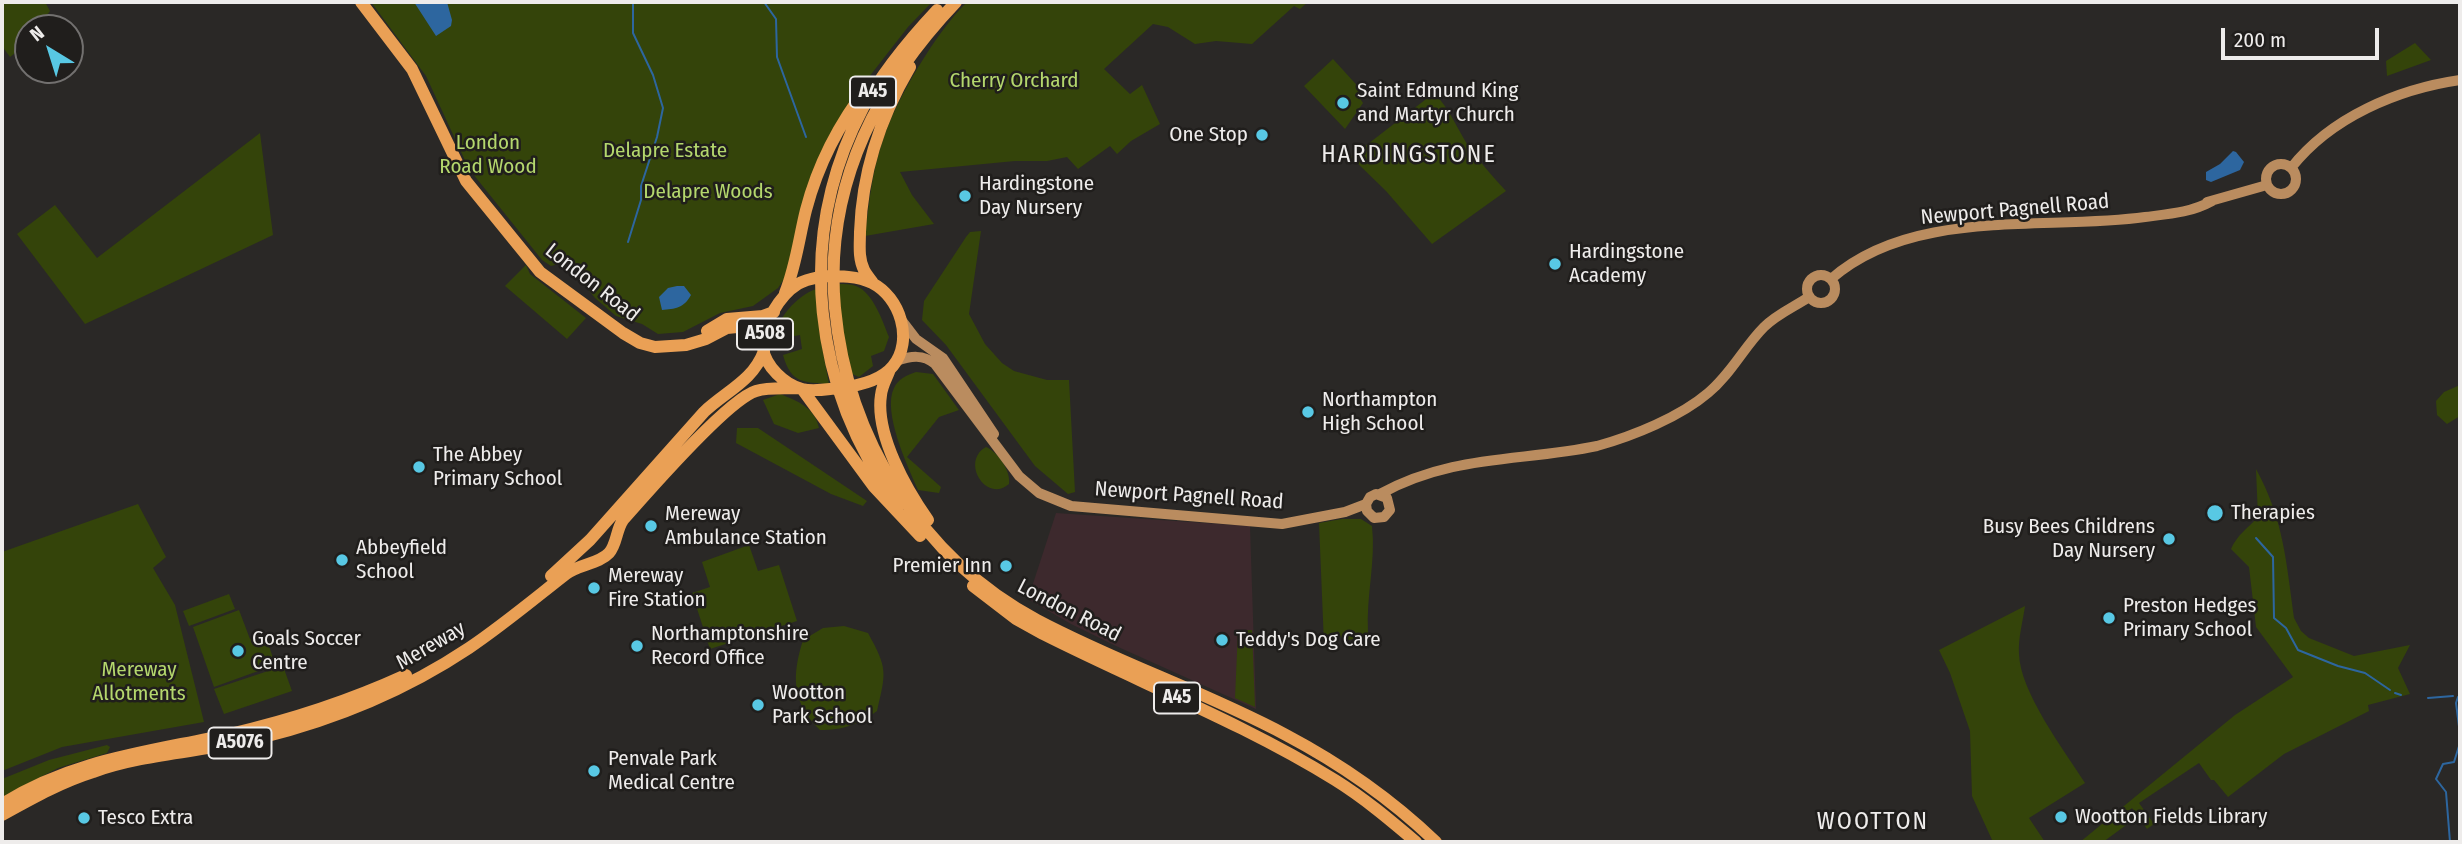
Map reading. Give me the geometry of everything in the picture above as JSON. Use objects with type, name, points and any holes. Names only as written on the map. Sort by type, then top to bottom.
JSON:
[{"type":"highway","name":"London Road","points":[[361,2],[412,69],[466,181],[540,272],[622,333],[640,343],[655,347],[687,345],[727,328],[737,327],[753,333],[764,349]]},
{"type":"highway","name":"A45","points":[[836,200],[844,152],[864,106],[905,46],[943,2]]},
{"type":"highway","points":[[783,297],[793,271],[814,185],[828,150],[858,99],[899,48],[943,2]]},
{"type":"highway","name":"A45","points":[[836,200],[874,111],[895,77],[956,2]]},
{"type":"highway","points":[[942,17],[890,105],[873,146],[864,187],[860,242],[864,270],[894,306],[903,322],[902,345],[880,397],[883,427],[905,484],[931,524],[977,572],[1021,603],[1092,646]]},
{"type":"highway","name":"London Road","points":[[836,200],[822,250],[821,288],[823,319],[834,377],[841,401],[871,466],[919,536],[962,577],[1017,619],[1092,659],[1277,747],[1337,781],[1381,812],[1416,842]]},
{"type":"highway","name":"London Road","points":[[836,200],[833,289],[837,332],[852,397],[868,439],[889,478],[925,530],[969,572],[1027,614],[1297,741],[1345,768],[1391,802],[1436,842]]},
{"type":"highway","name":"A508","points":[[801,389],[778,375],[764,349],[764,335],[783,297],[799,284],[824,276],[848,277],[873,283]]},
{"type":"highway","name":"A508","points":[[687,345],[723,320],[774,312]]},
{"type":"highway","name":"Mereway","points":[[2,804],[32,787],[97,762],[229,734],[338,704],[411,672],[461,645],[522,600],[574,555],[649,476],[704,412],[752,374],[764,349]]},
{"type":"highway","points":[[801,389],[825,390],[856,386],[893,365]]},
{"type":"highway","name":"Mereway","points":[[2,816],[65,782],[94,771],[129,762],[229,745],[289,730],[376,698],[425,674],[471,647],[575,568],[605,556],[613,546],[617,528],[623,520],[685,452],[743,396],[765,389],[801,389]]},
{"type":"highway","points":[[801,389],[874,487],[919,536]]},
{"type":"main road","points":[[2291,168],[2308,148],[2324,135],[2366,110],[2419,88],[2460,80]]},
{"type":"main road","points":[[2282,164],[2291,168],[2296,178],[2293,188],[2284,194],[2274,192],[2267,184],[2266,175],[2272,167],[2282,164]]},
{"type":"main road","name":"Newport Pagnell Road","points":[[1831,279],[1863,256],[1904,239],[1976,228],[2114,221],[2170,213],[2267,184]]},
{"type":"main road","points":[[1819,275],[1831,279],[1835,288],[1830,300],[1819,303],[1809,297],[1807,288],[1811,279],[1819,275]]},
{"type":"main road","points":[[1411,480],[1395,495],[1390,503],[1389,513],[1384,517],[1377,519],[1367,509],[1373,495],[1411,480],[1471,463],[1597,446],[1618,440],[1675,415],[1709,393],[1765,327],[1809,297]]},
{"type":"main road","name":"Newport Pagnell Road","points":[[903,322],[916,339],[943,358],[951,368],[1016,472]]},
{"type":"main road","name":"Newport Pagnell Road","points":[[893,365],[916,356],[935,364],[1016,472],[1048,498],[1081,508],[1271,524],[1307,521],[1367,509]]},
{"type":"main road","points":[[1380,494],[1390,503]]},
{"type":"shaded area","points":[[1056,513],[1250,526],[1256,709],[1116,646],[1028,599]]},
{"type":"green space","points":[[2,2],[45,2],[50,11],[48,14],[14,14],[14,54],[10,57],[2,46]]},
{"type":"green space","name":"Delapre Estate","points":[[371,2],[932,2],[908,27],[851,100],[784,279],[778,288],[753,306],[720,313],[683,332],[658,334],[642,324],[616,316],[595,298],[566,262],[551,266],[542,260],[469,169],[426,76]]},
{"type":"green space","name":"Cherry Orchard","points":[[967,2],[1308,2],[1300,9],[1294,6],[1252,44],[1216,41],[1195,44],[1168,27],[1153,24],[1104,69],[1130,94],[1142,85],[1160,124],[1131,141],[1117,154],[1110,146],[1078,169],[1067,157],[1047,161],[1015,161],[900,172],[912,195],[934,224],[865,236],[874,175],[889,123],[907,86],[931,48]]},
{"type":"green space","points":[[2415,43],[2431,60],[2387,76],[2386,61]]},
{"type":"green space","points":[[1333,59],[1363,92],[1359,97],[1363,103],[1345,129],[1304,86]]},
{"type":"green space","points":[[1434,93],[1467,144],[1506,191],[1432,244],[1386,191],[1351,157]]},
{"type":"green space","points":[[260,133],[273,235],[85,324],[17,234],[55,205],[97,258]]},
{"type":"green space","points":[[981,231],[969,314],[985,344],[1002,363],[1014,371],[1047,380],[1069,380],[1075,492],[1068,494],[1035,466],[946,345],[922,320],[924,301],[966,237],[970,232]]},
{"type":"green space","points":[[526,265],[530,274],[586,318],[567,339],[505,286]]},
{"type":"green space","points":[[839,284],[856,286],[867,294],[877,308],[889,337],[884,351],[871,356],[873,366],[859,377],[852,374],[841,323]]},
{"type":"green space","points":[[816,289],[820,336],[829,384],[800,380],[790,371],[783,355],[802,349],[800,335],[773,340],[788,309],[801,297]]},
{"type":"green space","points":[[916,372],[933,374],[959,410],[939,417],[907,457],[941,487],[939,493],[918,490],[903,454],[891,411],[894,388],[903,378]]},
{"type":"green space","points":[[2460,385],[2460,416],[2447,424],[2437,415],[2436,401],[2444,392]]},
{"type":"green space","points":[[780,394],[810,410],[819,428],[798,433],[774,424],[763,400]]},
{"type":"green space","points":[[737,428],[758,428],[867,501],[863,506],[831,494],[736,443]]},
{"type":"green space","points":[[986,447],[999,457],[1008,473],[1009,484],[1000,489],[985,485],[976,470],[975,462]]},
{"type":"green space","points":[[2256,469],[2278,524],[2294,618],[2301,631],[2309,638],[2354,656],[2410,645],[2398,668],[2410,694],[2368,705],[2369,711],[2284,754],[2228,797],[2199,763],[2139,803],[2154,824],[2147,829],[2132,808],[2124,815],[2129,823],[2103,842],[2080,842],[2235,715],[2293,677],[2256,627],[2249,567],[2231,549],[2258,517]]},
{"type":"green space","name":"Mereway Allotments","points":[[138,504],[166,557],[153,568],[175,605],[204,722],[62,747],[2,771],[2,552]]},
{"type":"green space","points":[[1361,519],[1372,526],[1368,632],[1364,637],[1343,641],[1340,635],[1334,636],[1334,642],[1324,644],[1319,523]]},
{"type":"green space","points":[[749,545],[758,571],[779,565],[797,621],[710,649],[692,593],[710,587],[702,562]]},
{"type":"green space","points":[[229,594],[235,609],[189,626],[183,611]]},
{"type":"green space","points":[[2025,606],[2020,636],[2021,669],[2044,720],[2085,783],[2029,818],[2045,842],[1993,842],[1972,796],[1970,731],[1939,650]]},
{"type":"green space","points":[[239,610],[250,639],[265,634],[273,658],[259,663],[261,670],[214,687],[193,627]]},
{"type":"green space","points":[[844,626],[868,633],[882,663],[883,679],[877,711],[850,726],[820,730],[810,720],[796,688],[799,653],[803,640],[823,628]]},
{"type":"green space","points":[[1238,630],[1252,630],[1255,707],[1235,698]]},
{"type":"green space","points":[[283,666],[292,691],[224,714],[214,689]]},
{"type":"green space","points":[[107,745],[110,747],[107,753],[58,768],[2,797],[2,779],[49,760]]},
{"type":"water","points":[[414,2],[447,2],[451,26],[436,36]]},
{"type":"water","points":[[2233,151],[2244,162],[2240,170],[2211,182],[2206,180],[2206,172],[2220,164]]},
{"type":"water","points":[[684,286],[691,295],[679,307],[662,310],[659,297],[668,288]]},
{"type":"waterway","points":[[628,242],[663,108],[653,75],[633,33],[633,2]]},
{"type":"waterway","points":[[764,2],[776,19],[777,57],[806,137]]},
{"type":"waterway","points":[[2256,538],[2273,557],[2274,618],[2286,628],[2298,650],[2338,666],[2365,673],[2390,690]]},
{"type":"waterway","points":[[2459,670],[2459,687]]},
{"type":"waterway","points":[[2395,693],[2401,695]]},
{"type":"waterway","points":[[2428,698],[2453,696]]},
{"type":"waterway","points":[[2458,697],[2456,703],[2460,734]]},
{"type":"waterway","points":[[2450,842],[2446,792],[2436,779],[2443,764],[2454,762],[2460,743]]},
{"type":"place","name":"Saint Edmund King and Martyr Church","points":[[1343,103]]},
{"type":"place","name":"One Stop","points":[[1262,135]]},
{"type":"place","name":"Hardingstone Day Nursery","points":[[965,196]]},
{"type":"place","name":"Hardingstone Academy","points":[[1555,264]]},
{"type":"place","name":"Northampton High School","points":[[1308,412]]},
{"type":"place","name":"The Abbey Primary School","points":[[419,467]]},
{"type":"place","name":"Therapies","points":[[2215,513]]},
{"type":"place","name":"Mereway Ambulance Station","points":[[651,526]]},
{"type":"place","name":"Busy Bees Childrens Day Nursery","points":[[2169,539]]},
{"type":"place","name":"Abbeyfield School","points":[[342,560]]},
{"type":"place","name":"Premier Inn","points":[[1006,566]]},
{"type":"place","name":"Mereway Fire Station","points":[[594,588]]},
{"type":"place","name":"Preston Hedges Primary School","points":[[2109,618]]},
{"type":"place","name":"Teddy's Dog Care","points":[[1222,640]]},
{"type":"place","name":"Northamptonshire Record Office","points":[[637,646]]},
{"type":"place","name":"Goals Soccer Centre","points":[[238,651]]},
{"type":"place","name":"Wootton Park School","points":[[758,705]]},
{"type":"place","name":"Penvale Park Medical Centre","points":[[594,771]]},
{"type":"place","name":"Wootton Fields Library","points":[[2061,817]]},
{"type":"place","name":"Tesco Extra","points":[[84,818]]},
{"type":"district","name":"HARDINGSTONE","points":[[1409,155]]},
{"type":"district","name":"WOOTTON","points":[[1873,822]]},
{"type":"park label","name":"London Road Wood","points":[[488,155]]},
{"type":"park label","name":"Delapre Woods","points":[[708,192]]}]
